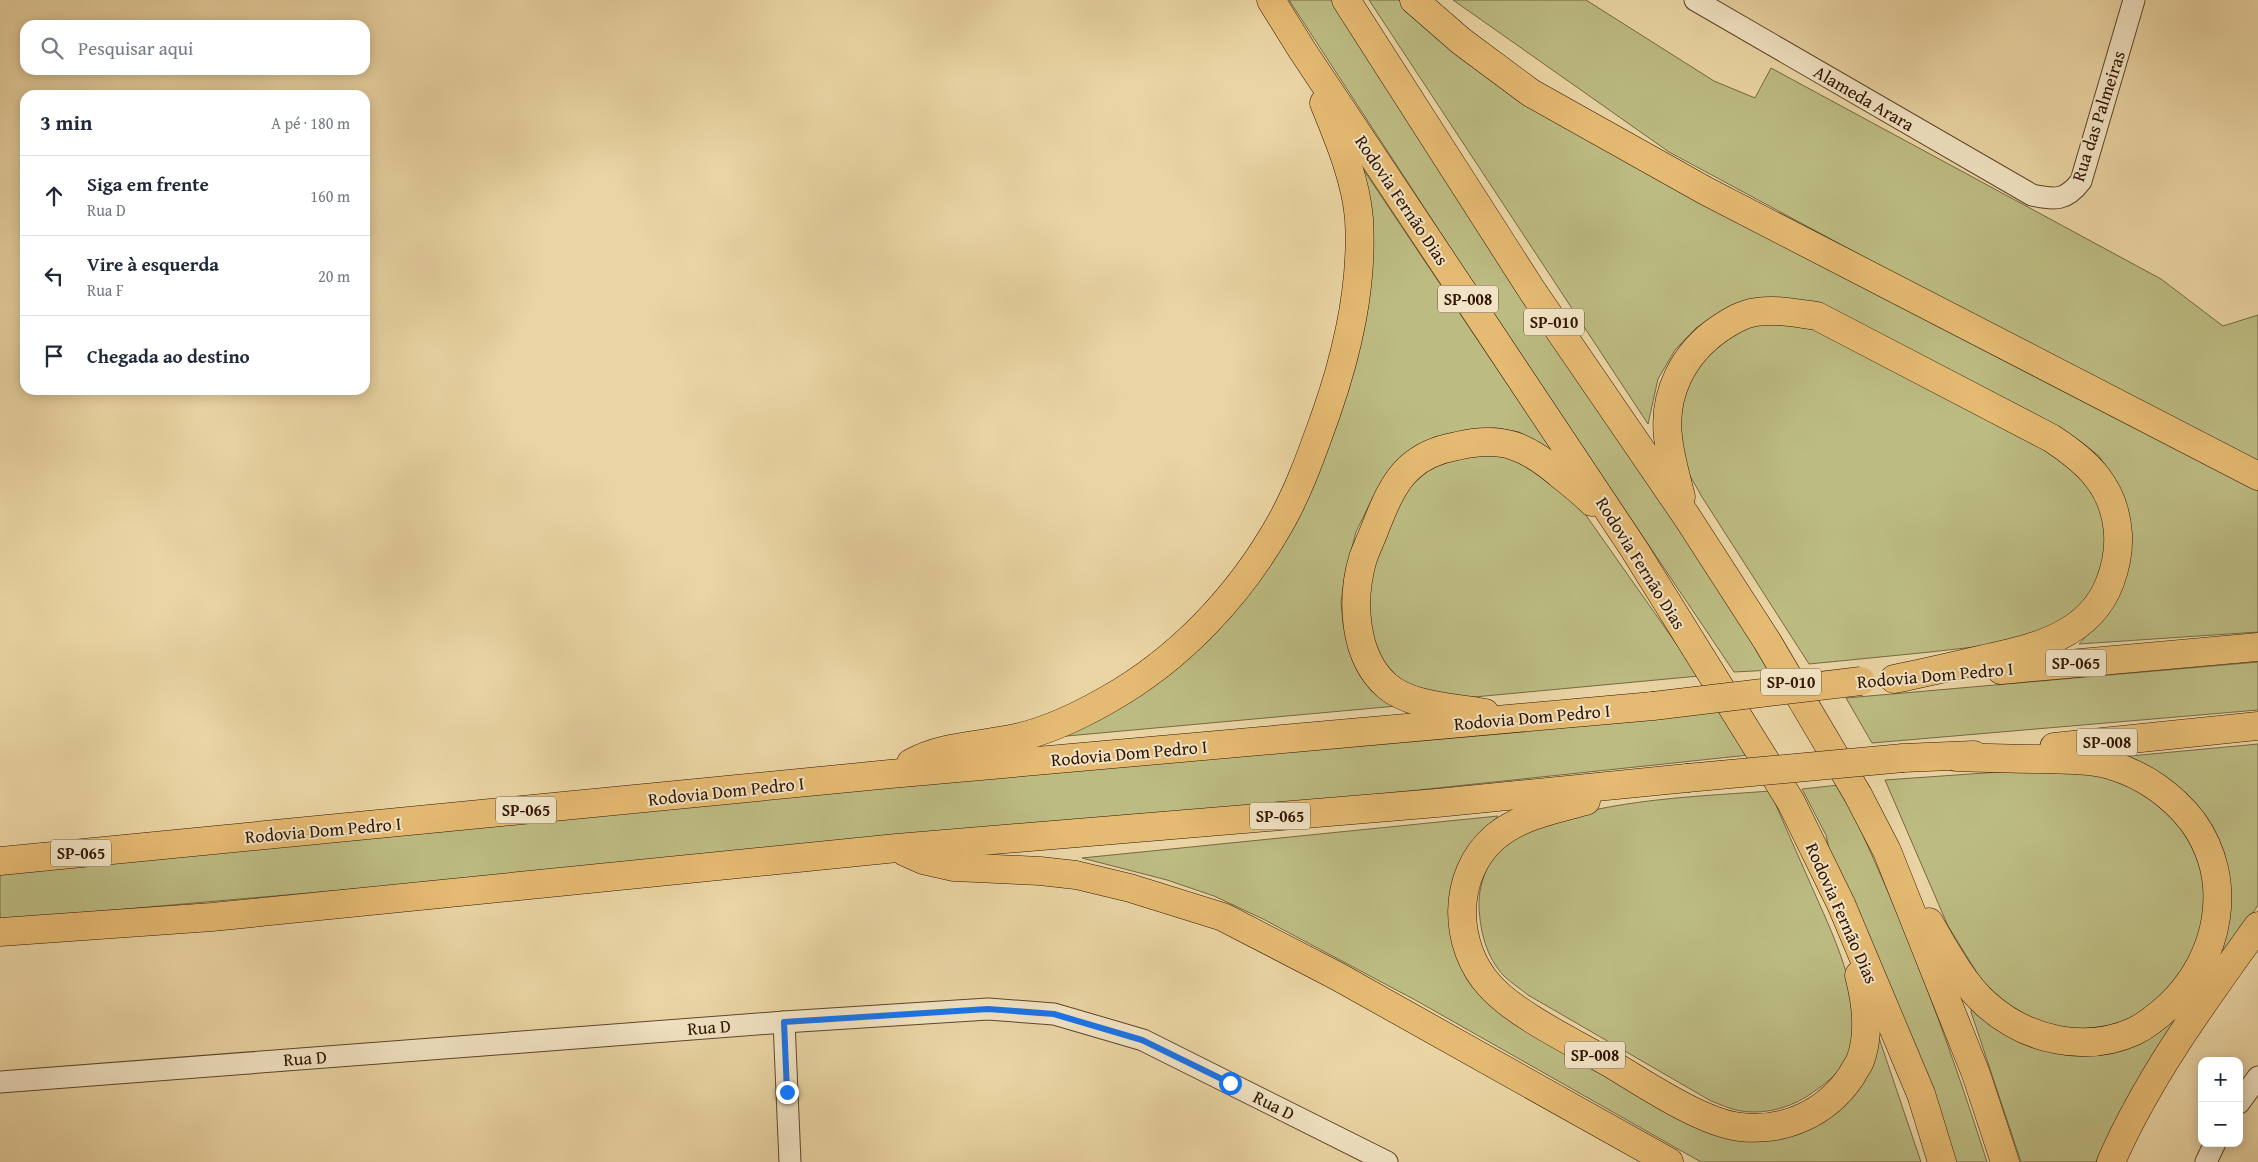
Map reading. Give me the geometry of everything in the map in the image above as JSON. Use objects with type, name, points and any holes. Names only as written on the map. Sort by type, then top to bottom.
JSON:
[{"type":"highway","name":"Rodovia Fernão Dias","points":[[1271,0],[1302,50],[1634,549],[1791,802],[1841,904],[1921,1094],[1942,1162]]},
{"type":"highway","name":"SP-010","points":[[1346,0],[1534,292],[1687,517],[1772,650],[1858,795],[1887,851],[1976,1074],[2005,1162]]},
{"type":"highway","points":[[1414,0],[1461,41],[1531,93],[1706,190],[2258,476]]},
{"type":"highway","points":[[890,774],[920,758],[952,748],[984,745],[1019,738],[1063,722],[1107,700],[1188,642],[1223,605],[1252,566],[1281,520],[1314,447],[1335,388],[1349,338],[1358,283],[1359,218],[1352,178],[1331,120],[1302,50]]},
{"type":"highway","points":[[1687,517],[1673,466],[1668,436],[1668,412],[1673,389],[1682,368],[1693,350],[1735,318],[1756,312],[1781,311],[1817,316],[2051,438],[2075,453],[2096,474],[2111,499],[2117,524],[2119,548],[2115,568],[2108,589],[2096,609],[2082,624],[2035,647],[1894,679]]},
{"type":"highway","points":[[1521,719],[1412,700],[1388,686],[1372,668],[1361,644],[1357,615],[1358,585],[1363,559],[1387,498],[1409,468],[1438,450],[1473,442],[1509,444],[1539,456],[1589,500],[1634,549]]},
{"type":"highway","name":"Rodovia Dom Pedro I","points":[[0,861],[890,774],[1521,719],[1653,706],[1861,681],[2258,647]]},
{"type":"highway","name":"SP-008","points":[[1841,904],[1862,987],[1866,1034],[1860,1062],[1844,1086],[1821,1108],[1798,1121],[1770,1127],[1740,1127],[1713,1120],[1661,1094],[1516,1008],[1491,988],[1475,967],[1464,939],[1461,909],[1466,883],[1477,858],[1494,837],[1520,821],[1675,779],[1904,758],[1956,757],[2258,726]]},
{"type":"highway","points":[[1887,851],[1942,945],[1984,1002],[2005,1020],[2027,1031],[2053,1040],[2084,1042],[2112,1038],[2136,1031],[2160,1015],[2180,995],[2199,971],[2211,943],[2216,915],[2218,891],[2213,861],[2203,836],[2186,813],[2169,796],[2145,780],[2112,766],[2080,760],[1956,757]]},
{"type":"highway","name":"SP-065","points":[[0,932],[212,917],[897,848],[1418,805],[1675,779]]},
{"type":"highway","points":[[897,848],[923,860],[954,867],[1040,871],[1076,875],[1130,888],[1223,917],[1337,976],[1669,1162]]},
{"type":"highway","points":[[2111,1162],[2122,1137],[2160,1066],[2258,926]]},
{"type":"street","name":"Alameda Arara","points":[[1696,0],[2032,195]]},
{"type":"street","name":"Rua das Palmeiras","points":[[2032,195],[2048,199],[2061,198],[2072,192],[2081,181],[2134,0]]},
{"type":"street","name":"Rua D","points":[[0,1082],[784,1022],[988,1009],[1054,1014],[1142,1040],[1387,1162]]},
{"type":"street","points":[[784,1022],[790,1162]]},
{"type":"street","points":[[2240,1102],[2258,1077]]},
{"type":"street","points":[[2206,1162],[2213,1147]]},
{"type":"shaded area","points":[[1289,0],[1334,0],[1773,670],[1734,672],[1502,327]]},
{"type":"shaded area","points":[[1369,0],[1399,0],[1454,47],[1716,208],[2258,490],[2258,632],[2079,644],[2105,615],[2113,478],[2099,456],[2080,441],[2061,431],[1750,302],[1720,312],[1696,328],[1675,350],[1658,379],[1648,424]]},
{"type":"shaded area","points":[[1453,0],[1586,0],[1714,81],[1755,98],[1771,68],[2161,279],[2223,326],[2258,315],[2258,469],[1669,152]]},
{"type":"shaded area","points":[[1361,166],[1552,451],[1519,432],[1496,428],[1467,430],[1438,438],[1389,472],[1373,497],[1356,532],[1345,574],[1341,602],[1343,624],[1350,648],[1397,706],[1045,738],[1182,658],[1331,427]]},
{"type":"shaded area","points":[[1751,323],[1809,326],[2067,462],[2092,493],[2104,526],[2104,564],[2096,586],[2083,605],[2066,621],[2056,626],[2010,641],[1809,664],[1702,497],[1685,467],[1679,437],[1685,383],[1709,345]]},
{"type":"shaded area","points":[[1481,452],[1533,462],[1583,511],[1699,676],[1474,697],[1441,696],[1416,690],[1393,678],[1368,636],[1367,578],[1395,507],[1411,486],[1432,467],[1456,456]]},
{"type":"shaded area","points":[[2258,662],[2258,710],[1872,743],[1846,698]]},
{"type":"shaded area","points":[[1724,709],[1749,755],[1097,824],[0,920],[0,869]]},
{"type":"shaded area","points":[[2258,744],[2258,905],[2106,1141],[2096,1162],[2021,1162],[1971,1012],[1973,1001],[2038,1047],[2178,1011],[2224,879],[2133,765],[2130,756]]},
{"type":"shaded area","points":[[2041,769],[2078,770],[2114,779],[2140,790],[2171,812],[2191,838],[2202,865],[2205,896],[2204,926],[2182,976],[2137,1019],[2109,1029],[2079,1030],[2052,1026],[2025,1016],[2002,1001],[1982,981],[1948,926],[1885,780]]},
{"type":"shaded area","points":[[1839,785],[1882,877],[1920,971],[1955,1066],[1987,1162],[1951,1162],[1841,904],[1826,835],[1802,789]]},
{"type":"shaded area","points":[[1770,791],[1828,923],[1850,986],[1854,1028],[1849,1055],[1841,1068],[1818,1089],[1786,1107],[1766,1111],[1746,1112],[1711,1101],[1528,995],[1498,969],[1485,943],[1481,925],[1479,896],[1484,875],[1494,856],[1500,848],[1516,835],[1553,820],[1625,804],[1673,798]]},
{"type":"shaded area","points":[[1498,816],[1474,845],[1459,874],[1485,999],[1778,1136],[1877,1032],[1921,1162],[1701,1162],[1417,1001],[1263,919],[1214,896],[1167,880],[1082,858]]},
{"type":"route","points":[[787,1092],[784,1022],[988,1009],[1054,1014],[1142,1040],[1230,1083]]}]
